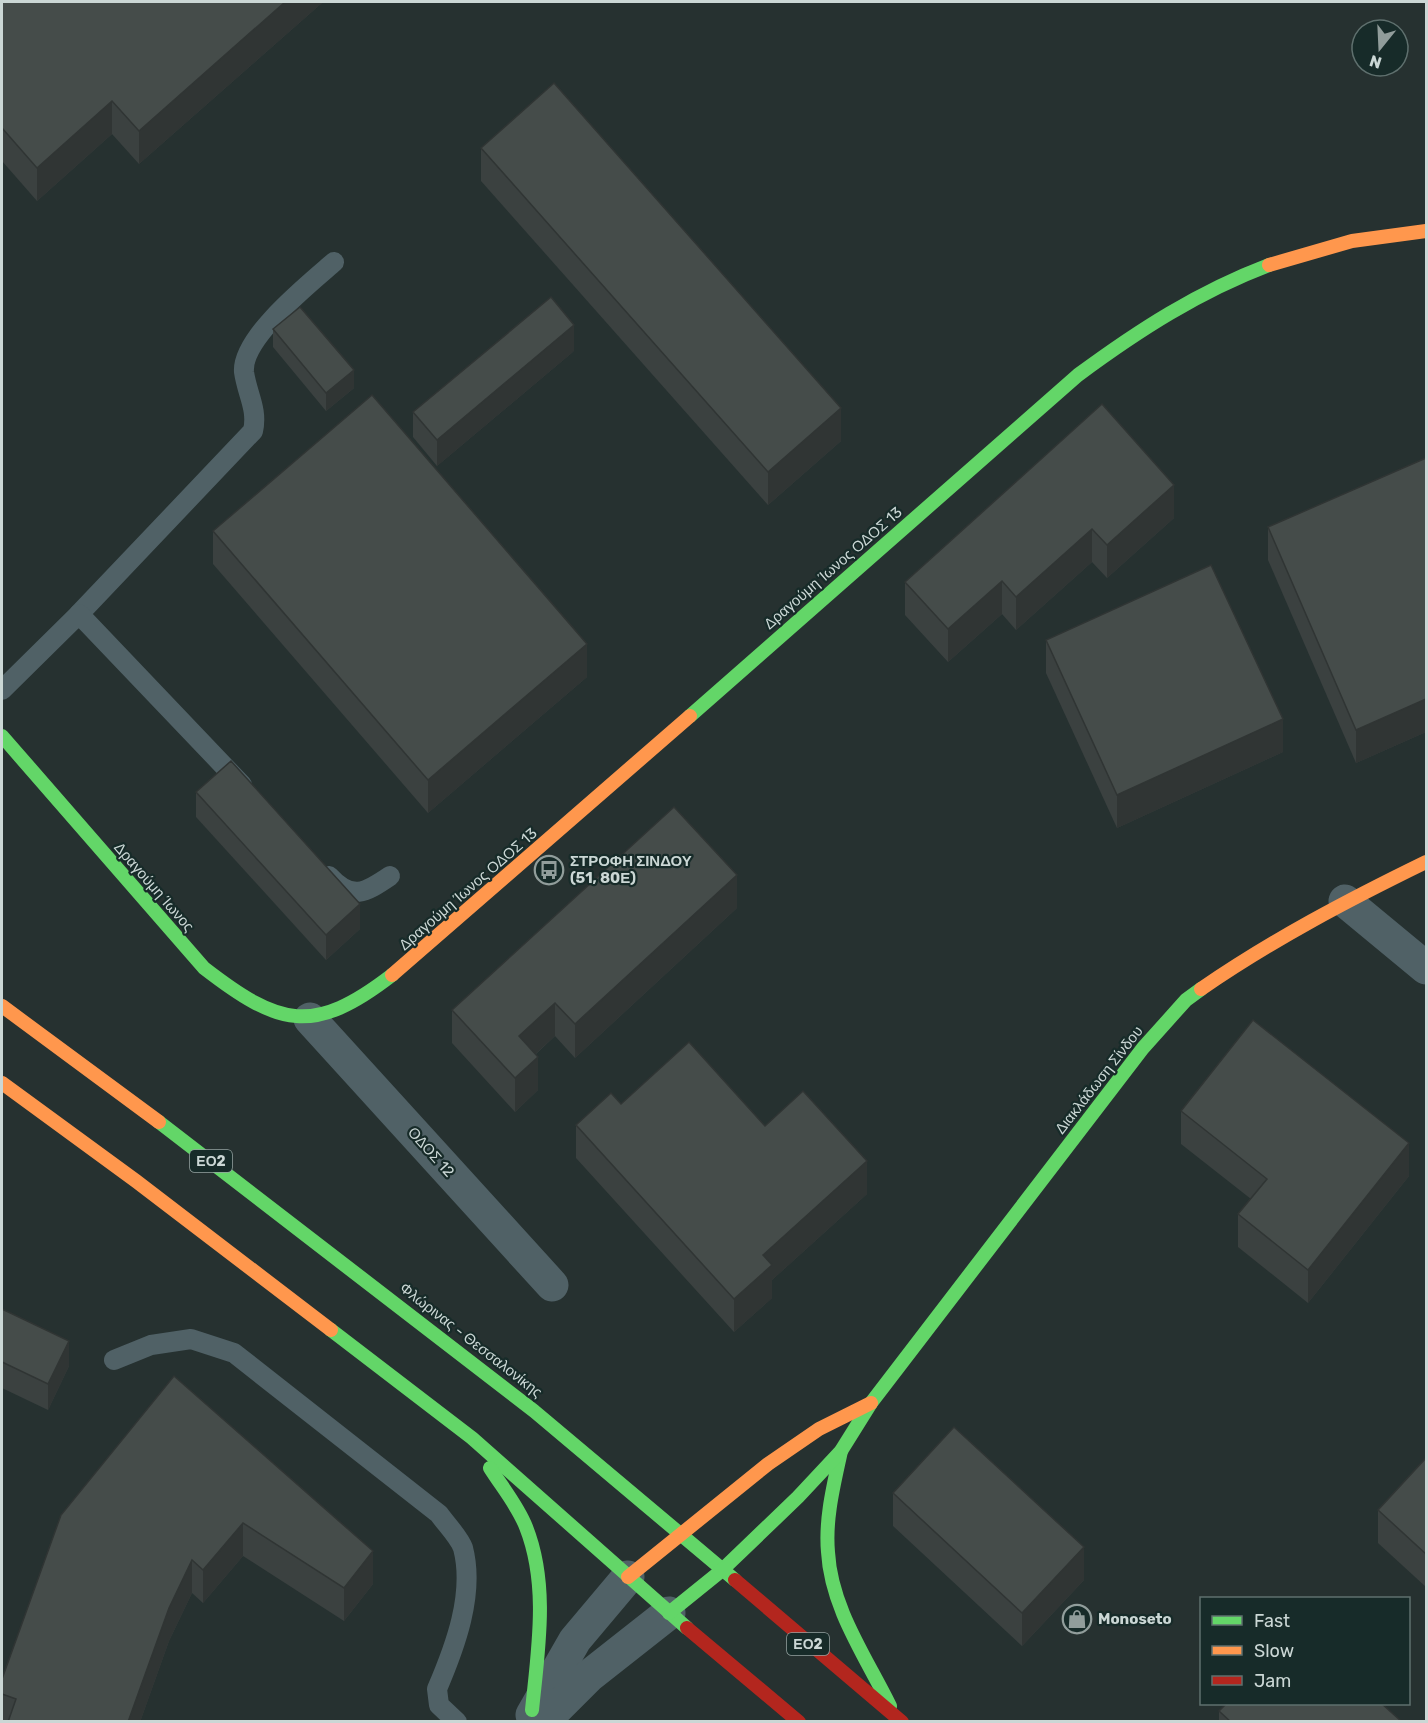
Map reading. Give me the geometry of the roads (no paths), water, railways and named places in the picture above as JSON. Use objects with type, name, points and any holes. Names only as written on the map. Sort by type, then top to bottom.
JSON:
[{"type":"main road","name":"Δραγούμη Ίωνος ΟΔΟΣ 13","points":[[310,1019],[345,1008],[374,990],[412,960],[1078,375],[1144,327],[1196,298],[1298,254],[1356,240],[1426,231]]},
{"type":"main road","name":"Δραγούμη Ίωνος","points":[[2,736],[204,968],[255,1003],[283,1016],[310,1019]]},
{"type":"main road","name":"Διακλάδωση Σίνδου","points":[[669,1613],[721,1571],[798,1497],[840,1450],[871,1403],[1143,1048],[1186,1000],[1236,965],[1345,901],[1426,862]]},
{"type":"main road","name":"Φλώρινας - Θεσσαλονίκης","points":[[2,1006],[418,1319],[534,1411],[898,1719]]},
{"type":"main road","points":[[2,1083],[136,1180],[472,1438],[669,1613],[799,1722]]},
{"type":"main road","points":[[628,1577],[768,1464],[819,1429],[871,1403]]},
{"type":"main road","points":[[472,1438],[525,1526],[538,1565],[539,1630],[535,1718]]},
{"type":"main road","points":[[840,1450],[828,1529],[829,1565],[852,1632],[898,1719]]},
{"type":"street","points":[[1345,901],[1426,968]]},
{"type":"street","name":"ΟΔΟΣ 12","points":[[310,1019],[552,1284]]},
{"type":"street","points":[[535,1718],[575,1640],[628,1577]]},
{"type":"street","points":[[535,1718],[669,1613]]},
{"type":"lane","points":[[2,690],[79,614],[254,431],[257,416],[244,371],[252,346],[277,312],[334,261]]},
{"type":"lane","points":[[79,614],[252,795]]},
{"type":"lane","points":[[318,864],[334,882],[349,892],[366,892],[390,876]]},
{"type":"lane","points":[[114,1360],[151,1345],[191,1339],[234,1353],[439,1514],[462,1546],[467,1577],[466,1600],[437,1689],[439,1704],[457,1722]]},
{"type":"place","name":"ΣΤΡΟΦΗ ΣΙΝΔΟΥ (51, 80Ε)","points":[[549,870]]},
{"type":"place","name":"Monoseto","points":[[1077,1619]]}]
